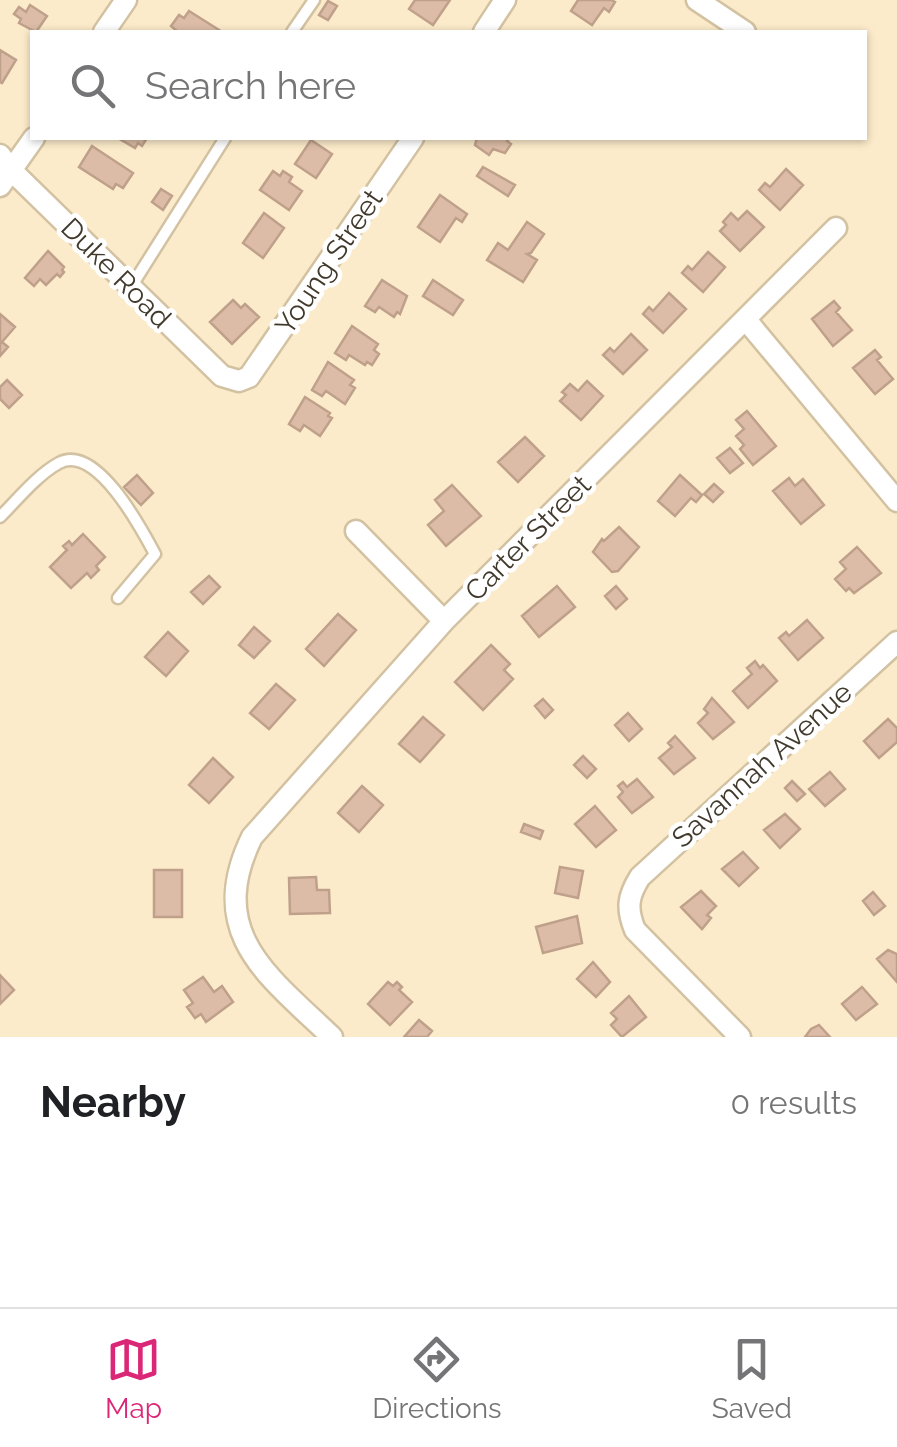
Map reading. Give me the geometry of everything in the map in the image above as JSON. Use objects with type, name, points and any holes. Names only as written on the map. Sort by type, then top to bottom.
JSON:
[{"type":"street","points":[[105,30],[126,0]]},
{"type":"street","points":[[485,30],[506,0]]},
{"type":"street","points":[[697,0],[742,30]]},
{"type":"street","points":[[4,170],[32,140]]},
{"type":"street","name":"Young Street","points":[[239,380],[249,377],[412,140]]},
{"type":"street","name":"Duke Road","points":[[4,170],[222,376],[239,380]]},
{"type":"street","name":"Carter Street","points":[[332,1037],[246,945],[234,907],[239,863],[252,836],[444,621],[836,228]]},
{"type":"street","points":[[746,321],[897,501]]},
{"type":"street","points":[[356,530],[444,621]]},
{"type":"street","name":"Savannah Avenue","points":[[740,1037],[635,930],[629,916],[630,892],[640,876],[897,642]]},
{"type":"lane","points":[[293,30],[314,0]]},
{"type":"lane","points":[[130,288],[224,140]]},
{"type":"lane","points":[[0,517],[60,462],[77,460],[92,466],[133,513],[154,554],[118,598]]},
{"type":"building","points":[[415,0],[450,0],[433,25],[409,9]]},
{"type":"building","points":[[578,0],[615,2],[609,12],[604,8],[592,25],[571,11]]},
{"type":"building","points":[[328,1],[337,6],[328,20],[319,15]]},
{"type":"building","points":[[30,5],[47,16],[37,30],[32,30],[19,23],[21,19],[14,14],[19,7],[26,12]]},
{"type":"building","points":[[189,11],[219,30],[176,30],[171,26],[179,15],[184,18]]},
{"type":"building","points":[[0,50],[16,60],[2,83],[0,82]]},
{"type":"building","points":[[121,140],[146,140],[135,148]]},
{"type":"building","points":[[311,140],[332,154],[316,178],[295,164]]},
{"type":"building","points":[[476,140],[508,140],[511,144],[505,153],[493,149],[489,155],[475,145]]},
{"type":"building","points":[[92,146],[133,173],[123,188],[116,184],[113,189],[79,167]]},
{"type":"building","points":[[483,167],[515,185],[508,196],[477,176]]},
{"type":"building","points":[[786,169],[803,185],[780,210],[759,190],[765,183],[770,187]]},
{"type":"building","points":[[273,171],[280,176],[283,171],[292,177],[289,182],[302,191],[289,210],[260,190]]},
{"type":"building","points":[[161,189],[172,196],[163,210],[152,202]]},
{"type":"building","points":[[440,195],[467,214],[462,222],[456,218],[440,242],[418,227]]},
{"type":"building","points":[[747,211],[764,227],[740,251],[720,231],[731,213],[738,220]]},
{"type":"building","points":[[264,213],[284,228],[263,258],[243,243]]},
{"type":"building","points":[[527,222],[544,234],[527,254],[537,260],[523,282],[487,260],[498,243],[508,250]]},
{"type":"building","points":[[48,251],[64,267],[64,272],[46,285],[40,279],[34,286],[25,278]]},
{"type":"building","points":[[708,252],[725,267],[703,292],[682,273],[688,266],[692,270]]},
{"type":"building","points":[[382,280],[407,296],[400,314],[397,312],[394,317],[379,307],[375,312],[365,306]]},
{"type":"building","points":[[433,280],[463,300],[453,315],[423,296]]},
{"type":"building","points":[[669,293],[686,309],[663,333],[643,314],[649,307],[653,311]]},
{"type":"building","points":[[233,300],[241,308],[245,304],[259,317],[232,344],[210,322]]},
{"type":"building","points":[[834,301],[840,308],[836,312],[852,330],[833,346],[812,319]]},
{"type":"building","points":[[0,314],[15,327],[2,342],[8,347],[0,356]]},
{"type":"building","points":[[352,326],[378,344],[374,350],[379,354],[372,365],[349,355],[346,360],[335,353]]},
{"type":"building","points":[[631,334],[647,350],[623,374],[603,355],[610,348],[614,352]]},
{"type":"building","points":[[875,350],[881,357],[877,360],[893,379],[875,394],[853,368]]},
{"type":"building","points":[[328,362],[354,380],[350,385],[355,388],[345,404],[326,391],[322,396],[312,390]]},
{"type":"building","points":[[7,380],[22,395],[9,408],[0,399],[0,387]]},
{"type":"building","points":[[587,381],[603,396],[581,420],[560,401],[570,384],[578,391]]},
{"type":"building","points":[[305,397],[332,418],[320,436],[304,425],[300,431],[289,424]]},
{"type":"building","points":[[747,411],[776,446],[753,465],[740,449],[744,445],[736,436],[744,429],[736,420]]},
{"type":"building","points":[[525,437],[544,456],[518,482],[498,462]]},
{"type":"building","points":[[730,448],[743,463],[730,473],[717,458]]},
{"type":"building","points":[[137,475],[153,493],[141,505],[124,487]]},
{"type":"building","points":[[680,475],[702,495],[696,502],[691,498],[675,516],[658,501]]},
{"type":"building","points":[[789,478],[795,486],[803,479],[824,505],[801,524],[773,491]]},
{"type":"building","points":[[714,484],[723,492],[713,502],[704,494]]},
{"type":"building","points":[[452,485],[481,516],[446,546],[428,525],[444,511],[435,500]]},
{"type":"building","points":[[619,527],[639,547],[618,571],[612,572],[593,552],[602,539]]},
{"type":"building","points":[[83,534],[105,557],[91,578],[87,573],[71,588],[50,567],[67,550],[63,546],[69,541],[72,545]]},
{"type":"building","points":[[857,547],[881,573],[854,593],[849,588],[846,591],[835,579],[846,569],[840,562]]},
{"type":"building","points":[[209,576],[220,587],[203,604],[191,592]]},
{"type":"building","points":[[557,586],[575,607],[539,637],[522,616]]},
{"type":"building","points":[[616,586],[627,599],[616,609],[605,596]]},
{"type":"building","points":[[338,614],[356,630],[324,666],[306,649]]},
{"type":"building","points":[[807,620],[823,638],[798,660],[779,638],[786,632],[789,636]]},
{"type":"building","points":[[254,627],[270,641],[254,658],[239,645]]},
{"type":"building","points":[[168,632],[188,651],[166,676],[145,657]]},
{"type":"building","points":[[491,645],[510,664],[504,670],[513,679],[483,710],[455,682]]},
{"type":"building","points":[[755,661],[777,681],[748,708],[733,691],[752,674],[747,668]]},
{"type":"building","points":[[276,684],[295,700],[269,729],[250,713]]},
{"type":"building","points":[[712,698],[734,722],[713,739],[698,723],[708,713],[704,709]]},
{"type":"building","points":[[543,699],[553,710],[545,718],[535,706]]},
{"type":"building","points":[[628,713],[642,729],[629,741],[615,725]]},
{"type":"building","points":[[423,717],[444,735],[420,762],[399,744]]},
{"type":"building","points":[[888,719],[897,728],[897,742],[879,758],[864,741]]},
{"type":"building","points":[[675,736],[695,758],[674,774],[659,758],[672,747],[668,743]]},
{"type":"building","points":[[583,756],[596,769],[587,778],[574,765]]},
{"type":"building","points":[[213,758],[233,777],[209,803],[189,785]]},
{"type":"building","points":[[830,772],[845,789],[825,806],[809,789]]},
{"type":"building","points":[[637,779],[653,797],[632,813],[618,797],[623,792],[618,786],[623,782],[627,787]]},
{"type":"building","points":[[792,781],[805,794],[797,801],[785,788]]},
{"type":"building","points":[[362,786],[383,805],[359,832],[338,813]]},
{"type":"building","points":[[595,806],[616,830],[596,847],[575,824]]},
{"type":"building","points":[[785,814],[800,829],[780,848],[764,830]]},
{"type":"building","points":[[524,824],[543,831],[540,839],[521,832]]},
{"type":"building","points":[[743,852],[758,868],[739,886],[722,869]]},
{"type":"building","points":[[560,867],[583,871],[578,898],[555,893]]},
{"type":"building","points":[[154,870],[182,870],[182,917],[154,917]]},
{"type":"building","points":[[316,877],[317,890],[329,890],[330,913],[290,914],[289,878]]},
{"type":"building","points":[[701,891],[716,906],[707,915],[711,918],[702,929],[681,907]]},
{"type":"building","points":[[873,892],[885,906],[874,915],[863,901]]},
{"type":"building","points":[[577,916],[582,943],[543,953],[536,927]]},
{"type":"building","points":[[888,950],[897,954],[897,982],[877,959]]},
{"type":"building","points":[[593,962],[610,982],[596,997],[577,979]]},
{"type":"building","points":[[0,975],[14,990],[0,1004]]},
{"type":"building","points":[[203,977],[214,992],[222,986],[233,1002],[206,1022],[201,1014],[195,1018],[187,1007],[193,1003],[184,990]]},
{"type":"building","points":[[388,982],[393,986],[397,982],[402,987],[399,990],[412,1002],[390,1025],[368,1004]]},
{"type":"building","points":[[862,987],[877,1004],[856,1020],[842,1004]]},
{"type":"building","points":[[629,996],[646,1017],[622,1037],[611,1025],[617,1019],[611,1013]]},
{"type":"building","points":[[419,1020],[432,1031],[427,1037],[404,1037]]},
{"type":"building","points":[[819,1025],[830,1037],[805,1037],[811,1029]]}]
